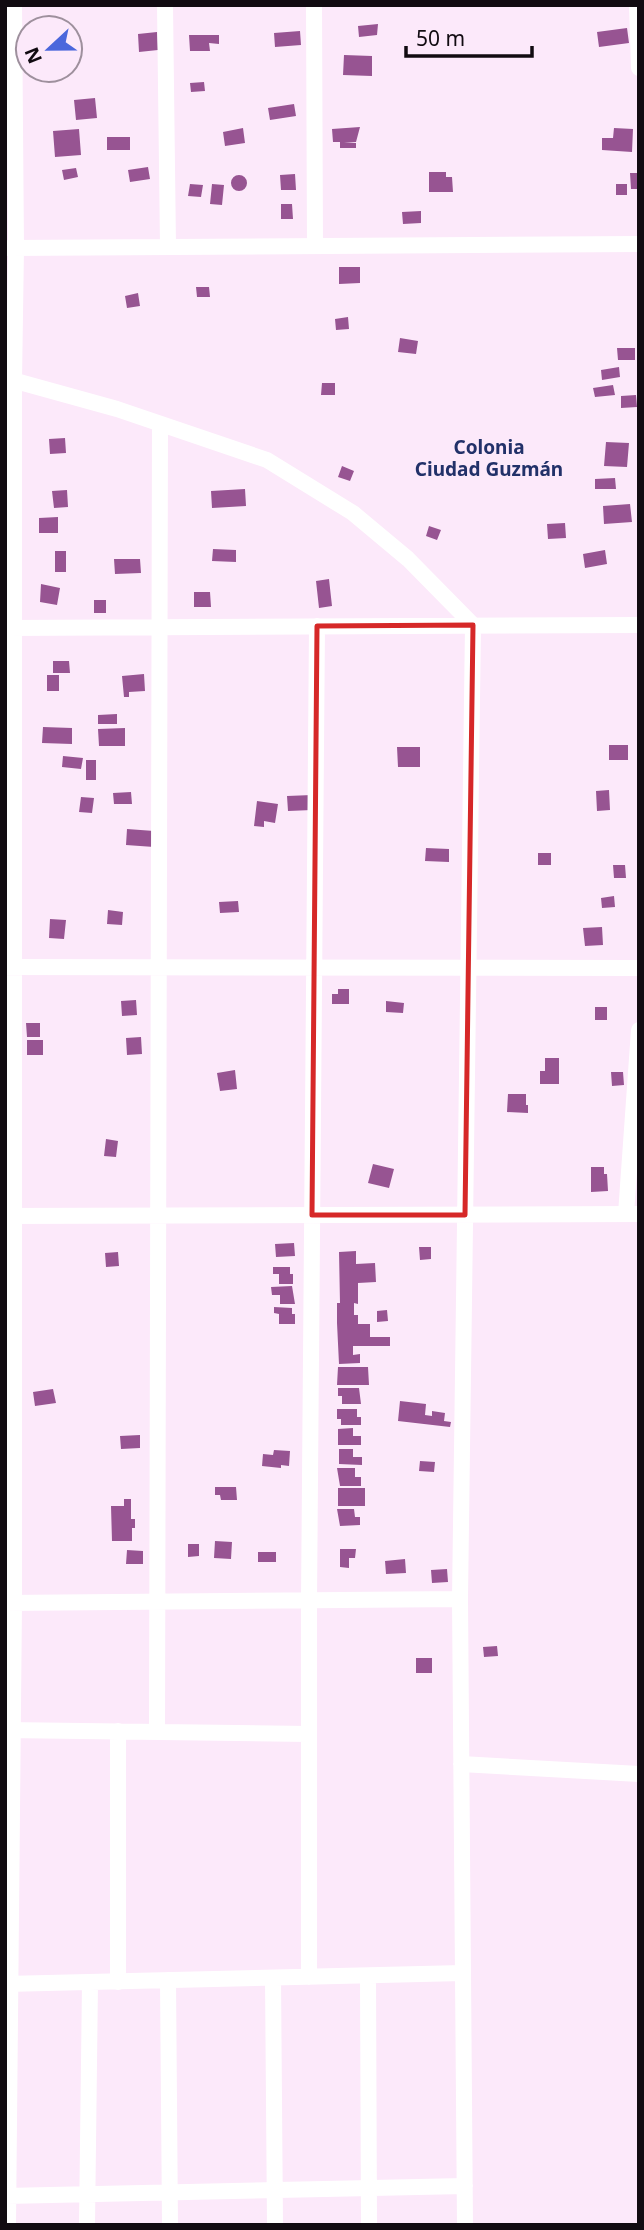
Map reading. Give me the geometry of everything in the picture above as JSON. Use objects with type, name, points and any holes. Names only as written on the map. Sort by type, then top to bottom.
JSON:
[{"type":"street","points":[[8,2225],[10,380],[14,5]]},
{"type":"street","points":[[165,5],[168,247]]},
{"type":"street","points":[[314,5],[315,246]]},
{"type":"street","points":[[637,5],[639,68]]},
{"type":"street","points":[[11,248],[639,244]]},
{"type":"street","points":[[10,380],[117,409],[267,460],[353,513],[408,559],[473,625],[460,1599],[466,2225]]},
{"type":"street","points":[[157,1732],[160,424]]},
{"type":"street","points":[[10,628],[639,625]]},
{"type":"street","points":[[309,1977],[309,1601],[317,626]]},
{"type":"street","points":[[10,967],[639,968]]},
{"type":"street","points":[[10,1216],[632,1214],[639,1030]]},
{"type":"street","points":[[10,1603],[460,1599]]},
{"type":"street","points":[[9,1729],[309,1734]]},
{"type":"street","points":[[118,1731],[118,1982]]},
{"type":"street","points":[[461,1764],[639,1774]]},
{"type":"street","points":[[8,1984],[463,1973]]},
{"type":"street","points":[[368,1976],[369,2225]]},
{"type":"street","points":[[274,1978],[275,2225]]},
{"type":"street","points":[[168,1980],[170,2225]]},
{"type":"street","points":[[87,2225],[90,1982]]},
{"type":"street","points":[[7,2196],[465,2186]]},
{"type":"highlighted area","points":[[473,625],[465,1215],[312,1215],[317,626]]},
{"type":"building","points":[[378,24],[377,35],[359,37],[358,26]]},
{"type":"building","points":[[627,28],[629,43],[599,47],[597,32]]},
{"type":"building","points":[[300,31],[301,45],[275,47],[274,33]]},
{"type":"building","points":[[157,32],[158,50],[139,52],[138,34]]},
{"type":"building","points":[[189,35],[219,35],[219,44],[209,43],[210,51],[190,51]]},
{"type":"building","points":[[344,55],[372,56],[372,76],[343,75]]},
{"type":"building","points":[[204,82],[205,91],[191,92],[190,83]]},
{"type":"building","points":[[95,98],[97,118],[76,120],[74,100]]},
{"type":"building","points":[[294,104],[296,116],[270,120],[268,108]]},
{"type":"building","points":[[360,127],[356,142],[344,142],[356,143],[356,148],[340,148],[340,142],[333,142],[332,129]]},
{"type":"building","points":[[243,128],[245,143],[225,146],[223,132]]},
{"type":"building","points":[[614,128],[633,129],[632,152],[602,150],[602,138],[613,138]]},
{"type":"building","points":[[79,129],[81,155],[55,157],[53,131]]},
{"type":"building","points":[[107,137],[130,137],[130,150],[107,150]]},
{"type":"building","points":[[148,167],[150,179],[130,182],[128,170]]},
{"type":"building","points":[[76,168],[78,177],[64,180],[62,170]]},
{"type":"building","points":[[429,172],[446,172],[446,177],[452,177],[453,192],[429,192]]},
{"type":"building","points":[[630,173],[639,173],[639,189],[631,189]]},
{"type":"building","points":[[295,174],[296,190],[281,190],[280,175]]},
{"type":"building","points":[[239,175],[247,183],[239,191],[231,183]]},
{"type":"building","points":[[190,184],[203,185],[201,197],[188,196]]},
{"type":"building","points":[[212,184],[224,185],[222,205],[210,204]]},
{"type":"building","points":[[616,184],[627,184],[627,195],[616,195]]},
{"type":"building","points":[[281,204],[292,204],[293,219],[281,219]]},
{"type":"building","points":[[421,211],[421,223],[403,224],[402,212]]},
{"type":"building","points":[[339,267],[360,267],[360,283],[339,284]]},
{"type":"building","points":[[196,287],[209,287],[210,297],[197,297]]},
{"type":"building","points":[[138,293],[140,306],[127,308],[125,296]]},
{"type":"building","points":[[348,317],[349,329],[336,330],[335,319]]},
{"type":"building","points":[[400,338],[418,341],[416,354],[398,352]]},
{"type":"building","points":[[617,348],[635,348],[635,360],[618,360]]},
{"type":"building","points":[[619,367],[620,377],[602,380],[601,370]]},
{"type":"building","points":[[322,383],[335,383],[335,395],[321,395]]},
{"type":"building","points":[[613,385],[615,395],[595,397],[593,388]]},
{"type":"building","points":[[636,395],[637,407],[621,408],[621,396]]},
{"type":"building","points":[[65,438],[66,453],[50,454],[49,439]]},
{"type":"building","points":[[606,442],[629,443],[627,467],[604,466]]},
{"type":"building","points":[[342,466],[354,471],[350,481],[338,477]]},
{"type":"building","points":[[615,478],[616,489],[595,489],[595,479]]},
{"type":"building","points":[[245,489],[246,506],[212,508],[211,491]]},
{"type":"building","points":[[67,490],[68,507],[54,508],[52,491]]},
{"type":"building","points":[[630,504],[632,522],[604,524],[603,506]]},
{"type":"building","points":[[58,517],[58,533],[39,533],[39,518]]},
{"type":"building","points":[[565,523],[566,538],[548,539],[547,524]]},
{"type":"building","points":[[429,526],[441,530],[437,540],[426,536]]},
{"type":"building","points":[[213,549],[236,550],[236,562],[212,561]]},
{"type":"building","points":[[605,550],[607,564],[585,568],[583,554]]},
{"type":"building","points":[[55,551],[66,551],[66,572],[55,572]]},
{"type":"building","points":[[114,559],[140,559],[141,573],[115,574]]},
{"type":"building","points":[[329,579],[332,606],[319,608],[316,581]]},
{"type":"building","points":[[41,584],[60,588],[57,605],[40,602]]},
{"type":"building","points":[[194,592],[210,592],[211,607],[194,607]]},
{"type":"building","points":[[94,600],[106,600],[106,613],[94,613]]},
{"type":"building","points":[[53,661],[69,661],[70,673],[53,673]]},
{"type":"building","points":[[144,674],[145,691],[129,692],[129,697],[124,697],[122,676]]},
{"type":"building","points":[[47,675],[59,675],[59,691],[47,691]]},
{"type":"building","points":[[117,714],[117,724],[98,724],[98,715]]},
{"type":"building","points":[[43,727],[72,728],[72,744],[42,743]]},
{"type":"building","points":[[125,728],[125,746],[99,746],[98,729]]},
{"type":"building","points":[[609,745],[628,745],[628,760],[609,760]]},
{"type":"building","points":[[397,747],[420,747],[420,767],[398,767]]},
{"type":"building","points":[[63,756],[83,758],[81,769],[62,767]]},
{"type":"building","points":[[86,760],[96,760],[96,780],[86,780]]},
{"type":"building","points":[[609,790],[610,810],[597,811],[596,791]]},
{"type":"building","points":[[131,792],[132,804],[114,804],[113,793]]},
{"type":"building","points":[[312,795],[312,810],[288,811],[287,796]]},
{"type":"building","points":[[81,797],[94,798],[92,813],[79,812]]},
{"type":"building","points":[[257,801],[278,804],[275,823],[264,821],[264,827],[254,826]]},
{"type":"building","points":[[127,829],[154,831],[154,847],[126,845]]},
{"type":"building","points":[[426,848],[449,849],[449,862],[425,861]]},
{"type":"building","points":[[538,853],[551,853],[551,865],[538,865]]},
{"type":"building","points":[[613,865],[625,865],[626,878],[614,878]]},
{"type":"building","points":[[614,896],[615,907],[602,908],[601,898]]},
{"type":"building","points":[[238,901],[239,912],[220,913],[219,902]]},
{"type":"building","points":[[108,910],[123,912],[122,925],[107,924]]},
{"type":"building","points":[[50,919],[66,920],[64,939],[49,938]]},
{"type":"building","points":[[602,927],[603,945],[585,946],[583,928]]},
{"type":"building","points":[[338,989],[349,989],[349,1004],[332,1004],[332,994],[338,994]]},
{"type":"building","points":[[136,1000],[137,1015],[122,1016],[121,1001]]},
{"type":"building","points":[[386,1001],[404,1003],[403,1013],[386,1012]]},
{"type":"building","points":[[595,1007],[607,1007],[607,1020],[595,1020]]},
{"type":"building","points":[[26,1023],[40,1023],[40,1037],[27,1037]]},
{"type":"building","points":[[141,1037],[142,1054],[127,1055],[126,1038]]},
{"type":"building","points":[[27,1040],[43,1040],[43,1055],[27,1055]]},
{"type":"building","points":[[545,1058],[559,1058],[559,1084],[540,1084],[540,1071],[545,1071]]},
{"type":"building","points":[[235,1070],[237,1089],[220,1091],[217,1073]]},
{"type":"building","points":[[611,1072],[623,1072],[624,1085],[612,1086]]},
{"type":"building","points":[[508,1094],[526,1094],[528,1113],[507,1112]]},
{"type":"building","points":[[106,1139],[118,1141],[116,1157],[104,1156]]},
{"type":"building","points":[[373,1164],[394,1169],[389,1188],[368,1183]]},
{"type":"building","points":[[591,1167],[604,1167],[608,1191],[591,1192]]},
{"type":"building","points":[[294,1243],[295,1256],[276,1257],[275,1244]]},
{"type":"building","points":[[419,1247],[431,1247],[431,1259],[420,1260]]},
{"type":"building","points":[[356,1251],[356,1264],[375,1263],[376,1282],[358,1283],[358,1304],[354,1303],[354,1315],[358,1315],[358,1324],[370,1324],[370,1337],[390,1337],[390,1346],[353,1346],[353,1355],[360,1354],[360,1363],[339,1364],[339,1252]]},
{"type":"building","points":[[118,1252],[119,1266],[106,1267],[105,1253]]},
{"type":"building","points":[[273,1267],[290,1267],[293,1284],[279,1284],[279,1274],[273,1274]]},
{"type":"building","points":[[292,1286],[295,1304],[280,1304],[280,1295],[272,1295],[271,1287]]},
{"type":"building","points":[[274,1307],[292,1308],[295,1324],[279,1324],[279,1314],[274,1313]]},
{"type":"building","points":[[387,1310],[388,1321],[377,1322],[377,1311]]},
{"type":"building","points":[[338,1367],[368,1367],[369,1385],[337,1385]]},
{"type":"building","points":[[338,1388],[359,1388],[361,1404],[342,1404]]},
{"type":"building","points":[[53,1389],[56,1403],[35,1406],[33,1392]]},
{"type":"building","points":[[400,1401],[426,1404],[425,1415],[432,1416],[432,1411],[445,1413],[444,1421],[451,1422],[450,1427],[398,1421]]},
{"type":"building","points":[[337,1409],[357,1409],[361,1425],[341,1425],[341,1419],[337,1419]]},
{"type":"building","points":[[353,1428],[353,1436],[361,1436],[361,1445],[338,1445],[338,1429]]},
{"type":"building","points":[[140,1435],[140,1448],[121,1449],[120,1436]]},
{"type":"building","points":[[339,1449],[353,1449],[353,1457],[362,1457],[362,1465],[339,1464]]},
{"type":"building","points":[[274,1450],[290,1451],[289,1466],[262,1466],[263,1454],[273,1455]]},
{"type":"building","points":[[420,1461],[435,1462],[434,1472],[419,1471]]},
{"type":"building","points":[[337,1468],[355,1468],[355,1477],[361,1477],[361,1486],[340,1486]]},
{"type":"building","points":[[215,1487],[236,1487],[237,1500],[221,1500],[220,1495],[215,1495]]},
{"type":"building","points":[[338,1488],[365,1488],[365,1506],[338,1506]]},
{"type":"building","points":[[124,1499],[131,1499],[131,1519],[135,1519],[132,1541],[112,1541],[111,1506],[124,1506]]},
{"type":"building","points":[[337,1509],[354,1509],[355,1517],[360,1517],[360,1525],[340,1526]]},
{"type":"building","points":[[215,1541],[232,1542],[231,1559],[214,1558]]},
{"type":"building","points":[[188,1544],[199,1544],[199,1556],[188,1557]]},
{"type":"building","points":[[340,1549],[356,1549],[355,1558],[349,1558],[349,1568],[340,1567]]},
{"type":"building","points":[[127,1550],[143,1551],[143,1564],[126,1564]]},
{"type":"building","points":[[258,1552],[276,1552],[276,1562],[258,1562]]},
{"type":"building","points":[[405,1559],[406,1573],[386,1574],[385,1561]]},
{"type":"building","points":[[447,1569],[448,1582],[432,1583],[431,1570]]},
{"type":"building","points":[[497,1646],[498,1656],[484,1657],[483,1647]]},
{"type":"building","points":[[416,1658],[432,1658],[432,1673],[416,1673]]},
{"type":"district","name":"Colonia Ciudad Guzmán","points":[[489,458]]}]
